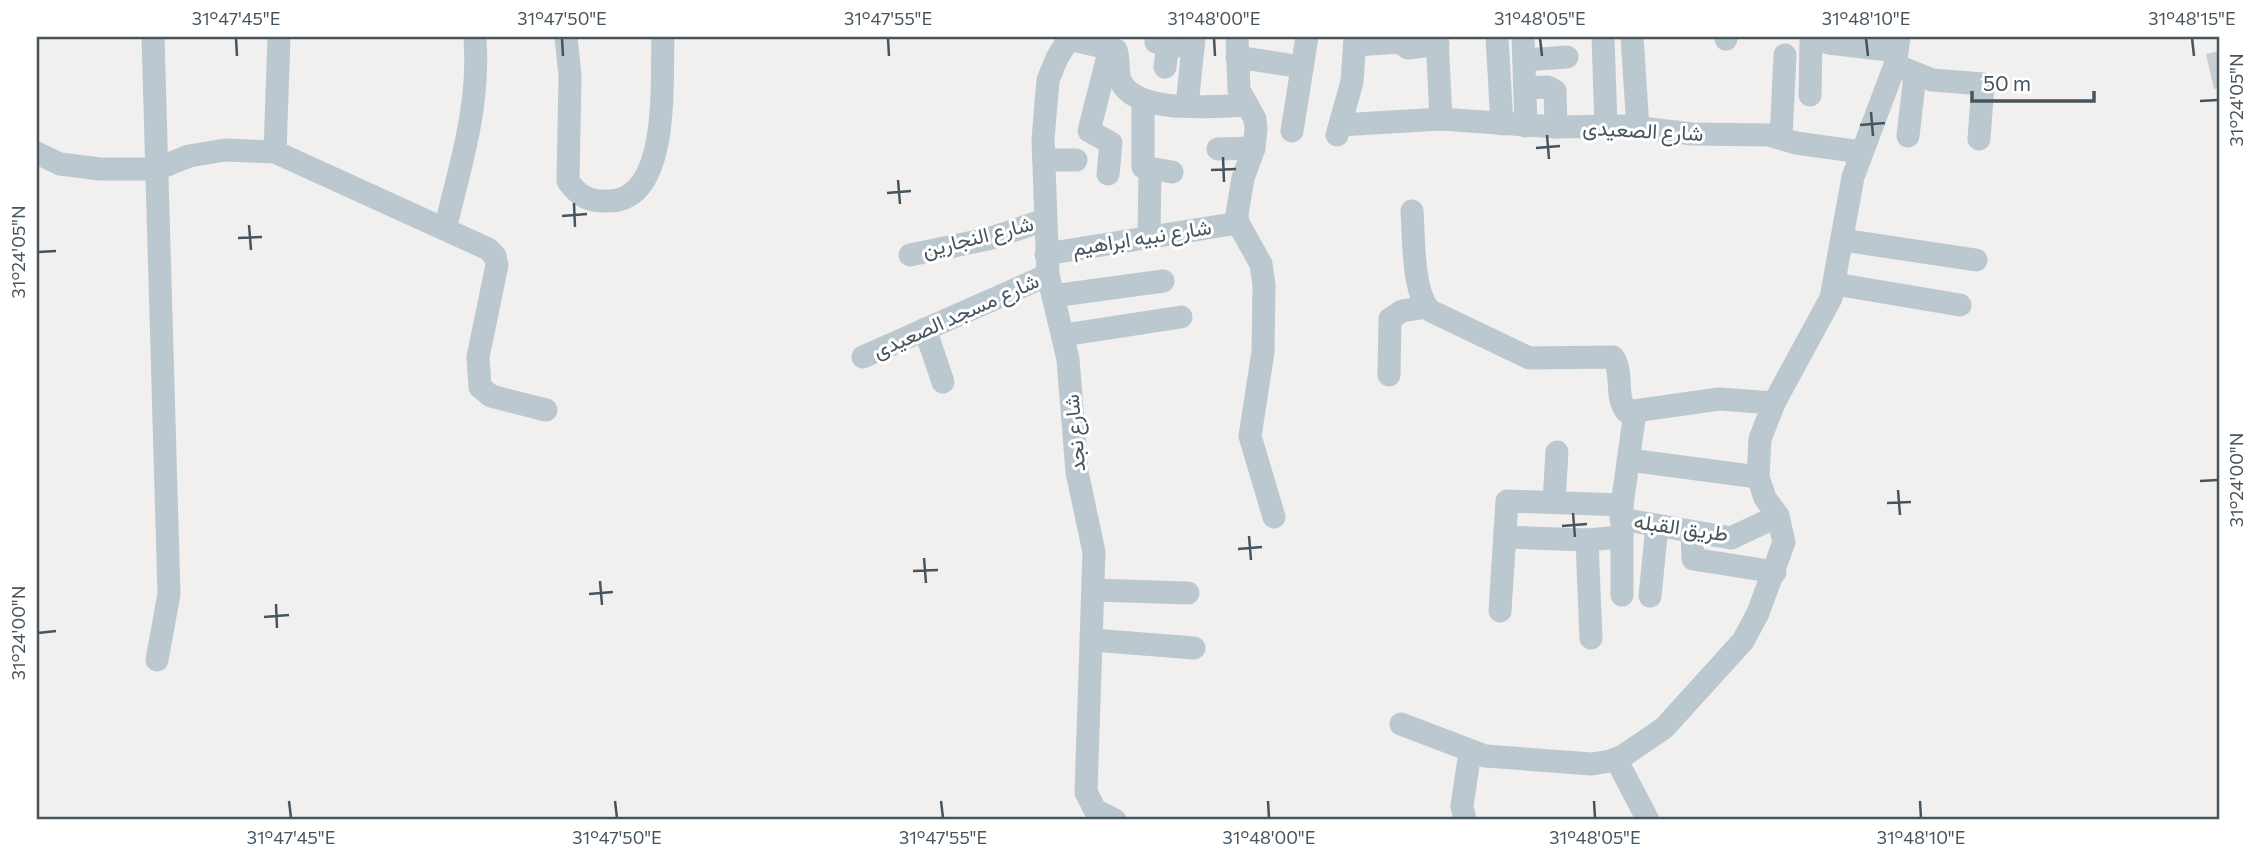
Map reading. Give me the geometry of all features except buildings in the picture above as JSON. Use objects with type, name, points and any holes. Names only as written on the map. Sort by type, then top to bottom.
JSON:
[{"type":"street","points":[[153,37],[169,594],[157,660]]},
{"type":"street","points":[[275,152],[279,37]]},
{"type":"street","points":[[446,229],[475,103],[478,75],[475,37]]},
{"type":"street","points":[[566,37],[570,76],[568,181],[577,193],[593,202],[617,201],[634,194],[648,174],[658,146],[663,37]]},
{"type":"street","points":[[1292,131],[1307,37]]},
{"type":"street","points":[[1497,37],[1502,124]]},
{"type":"street","points":[[1523,37],[1526,126]]},
{"type":"street","points":[[1603,37],[1606,125]]},
{"type":"street","points":[[1632,37],[1638,128]]},
{"type":"street","points":[[1810,94],[1811,37]]},
{"type":"street","points":[[1826,37],[1829,43],[1902,57],[1942,82],[1983,83],[1979,139]]},
{"type":"street","points":[[1070,38],[1118,52],[1118,72],[1122,84],[1143,101],[1186,106],[1247,105]]},
{"type":"street","name":"شارع نجد","points":[[1070,38],[1057,58],[1048,80],[1044,109],[1045,220],[1049,275],[1063,335],[1078,479],[1093,542],[1093,640],[1086,792],[1095,810],[1115,820]]},
{"type":"street","points":[[1355,41],[1402,43],[1410,48],[1437,40],[1441,119]]},
{"type":"street","points":[[1165,67],[1164,41],[1193,43],[1186,106]]},
{"type":"street","name":"شارع الصعيدى","points":[[1355,41],[1352,82],[1338,130],[1441,119],[1526,126],[1606,125],[1692,134],[1781,138],[1791,142],[1861,152]]},
{"type":"street","points":[[1274,517],[1250,436],[1263,352],[1263,274],[1253,245],[1238,223],[1237,205],[1254,148],[1255,119],[1240,90],[1237,47],[1302,67]]},
{"type":"street","points":[[1108,174],[1111,143],[1092,135],[1088,128],[1110,48]]},
{"type":"street","points":[[1781,138],[1785,55]]},
{"type":"street","points":[[1524,60],[1567,57]]},
{"type":"street","points":[[1902,57],[1908,136]]},
{"type":"street","points":[[1401,724],[1485,756],[1591,764],[1616,759],[1664,728],[1743,641],[1775,572],[1784,542],[1778,516],[1765,498],[1758,477],[1760,439],[1774,403],[1820,323],[1835,284],[1849,192],[1861,152],[1902,57]]},
{"type":"street","points":[[1526,88],[1548,87],[1555,91],[1556,127]]},
{"type":"street","points":[[1143,101],[1143,166],[1161,171],[1149,236]]},
{"type":"street","points":[[1218,149],[1254,148]]},
{"type":"street","points":[[37,153],[60,164],[100,169],[157,169],[190,156],[225,150],[275,152],[488,249],[495,256],[497,265],[478,356],[480,387],[491,396],[545,410]]},
{"type":"street","points":[[1044,160],[1076,160]]},
{"type":"street","points":[[1412,211],[1418,284],[1426,307]]},
{"type":"street","name":"شارع النجارين","points":[[910,255],[988,239],[1045,220]]},
{"type":"street","name":"شارع نبيه ابراهيم","points":[[1049,275],[1149,236],[1238,223]]},
{"type":"street","points":[[1843,240],[1976,260]]},
{"type":"street","points":[[1049,275],[1163,281]]},
{"type":"street","name":"شارع مسجد الصعيدى","points":[[863,357],[1049,275]]},
{"type":"street","points":[[1835,284],[1960,305]]},
{"type":"street","points":[[1389,375],[1390,319],[1402,311],[1426,307],[1529,358],[1613,357],[1617,366],[1623,409],[1635,412],[1719,399],[1774,403]]},
{"type":"street","points":[[1063,335],[1181,317]]},
{"type":"street","points":[[925,330],[943,382]]},
{"type":"street","points":[[1622,595],[1621,521],[1635,412]]},
{"type":"street","points":[[1554,501],[1557,452]]},
{"type":"street","points":[[1629,460],[1758,477]]},
{"type":"street","points":[[1500,611],[1507,500],[1554,501],[1621,521]]},
{"type":"street","name":"طريق القبله","points":[[1621,521],[1731,538],[1778,516]]},
{"type":"street","points":[[1505,537],[1587,540],[1621,521]]},
{"type":"street","points":[[1650,596],[1657,526]]},
{"type":"street","points":[[1692,532],[1693,559],[1775,572]]},
{"type":"street","points":[[1587,540],[1591,638]]},
{"type":"street","points":[[1093,590],[1188,593]]},
{"type":"street","points":[[1093,640],[1194,648]]},
{"type":"street","points":[[1465,820],[1462,806],[1470,752]]},
{"type":"street","points":[[1616,759],[1648,820]]}]
